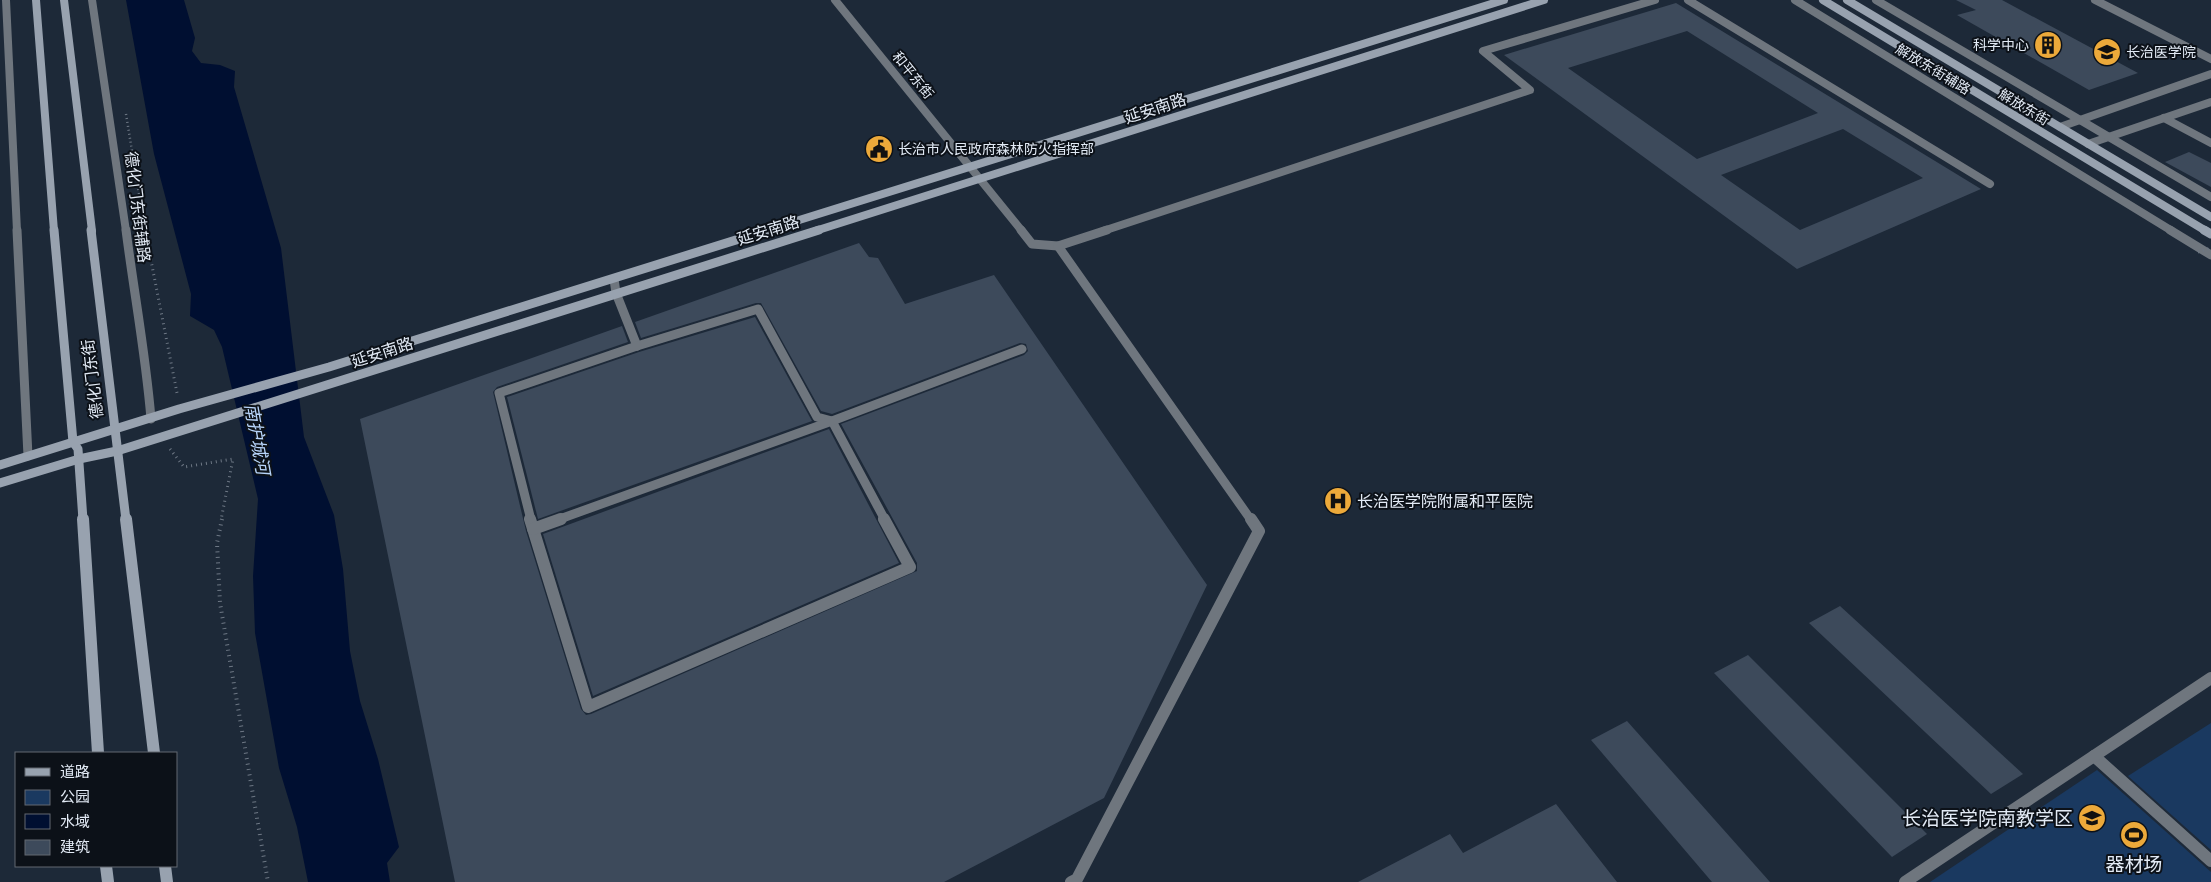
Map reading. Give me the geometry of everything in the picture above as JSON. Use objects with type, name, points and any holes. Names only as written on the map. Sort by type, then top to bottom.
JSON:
[{"type":"main road","name":"德化门东街","points":[[36,0],[57,273],[73,442],[78,449],[79,459],[98,752]]},
{"type":"main road","name":"德化门东街","points":[[64,0],[154,752]]},
{"type":"main road","name":"延安南路","points":[[0,465],[179,409],[330,367],[1504,0]]},
{"type":"main road","name":"延安南路","points":[[0,483],[79,459],[117,451],[330,385],[1544,0]]},
{"type":"main road","name":"解放东街","points":[[1824,0],[2211,234]]},
{"type":"main road","name":"解放东街","points":[[1847,0],[2211,217]]},
{"type":"main road","points":[[106,867],[108,882]]},
{"type":"main road","points":[[165,867],[167,882]]},
{"type":"street","points":[[6,0],[28,456]]},
{"type":"street","name":"德化门东街辅路","points":[[92,0],[112,125],[138,322],[146,359],[152,418]]},
{"type":"street","name":"和平东街","points":[[835,0],[972,167],[1032,244],[1058,246]]},
{"type":"street","points":[[1072,882],[1077,879],[1212,623],[1258,530],[1058,246],[1530,90],[1483,51],[1655,0]]},
{"type":"street","points":[[1688,0],[1990,184]]},
{"type":"street","name":"解放东街辅路","points":[[1795,0],[2211,255]]},
{"type":"street","name":"解放东街辅路","points":[[1876,0],[2211,197]]},
{"type":"street","points":[[2096,0],[2211,59]]},
{"type":"street","points":[[2060,127],[2211,74]]},
{"type":"street","points":[[2088,144],[2211,102]]},
{"type":"street","points":[[2164,118],[2211,143]]},
{"type":"street","points":[[614,279],[616,293],[637,346]]},
{"type":"street","points":[[758,309],[817,417],[832,421],[910,567],[588,707],[534,529],[499,393],[637,346],[758,309]]},
{"type":"street","points":[[534,529],[832,421],[1022,349]]},
{"type":"street","points":[[1905,882],[2211,678]]},
{"type":"street","points":[[2094,756],[2211,861]]},
{"type":"path","points":[[124,105],[152,271],[173,369],[179,409]]},
{"type":"path","points":[[2198,252],[2211,248]]},
{"type":"path","points":[[162,437],[184,467],[233,458],[216,543],[220,603],[268,882]]},
{"type":"green space","points":[[2211,723],[2211,850],[2128,776]]},
{"type":"green space","points":[[2097,770],[2211,872],[2211,882],[1930,882]]},
{"type":"water","name":"南护城河","points":[[126,0],[184,0],[195,38],[192,51],[201,63],[220,65],[235,71],[234,87],[281,248],[304,437],[334,515],[343,569],[350,651],[360,701],[378,759],[399,847],[387,863],[390,882],[308,882],[297,827],[279,768],[255,633],[253,576],[258,499],[222,347],[214,330],[190,316],[191,294],[154,154]]},
{"type":"building","name":"科学中心","points":[[1956,0],[2002,0],[2138,73],[2089,90],[1957,15],[1976,10]]},
{"type":"building","points":[[1676,3],[1981,189],[1797,269],[1504,55]],"holes":[[[1687,31],[1818,113],[1697,159],[1568,68]],[[1843,129],[1923,178],[1800,230],[1721,175]]]},
{"type":"building","points":[[2189,152],[2211,163],[2211,187],[2165,162]]},
{"type":"building","points":[[859,243],[869,257],[878,258],[905,304],[994,275],[1207,585],[1104,798],[944,882],[455,882],[360,419],[622,326],[628,342],[497,387],[493,392],[526,531],[581,709],[586,715],[591,714],[917,571],[917,563],[841,424],[1024,355],[1028,351],[1026,344],[1020,343],[832,414],[821,411],[761,303],[641,338],[635,322]]},
{"type":"building","points":[[755,317],[812,421],[538,519],[507,397],[639,352]]},
{"type":"building","points":[[829,429],[899,563],[593,696],[543,534]]},
{"type":"building","points":[[1840,606],[2023,774],[1991,794],[1809,623]]},
{"type":"building","points":[[1748,655],[1927,834],[1892,857],[1714,673]]},
{"type":"building","points":[[1627,721],[1770,882],[1712,882],[1591,740]]},
{"type":"building","points":[[1556,804],[1617,882],[1358,882],[1450,834],[1463,853]]},
{"type":"place","name":"科学中心","points":[[2048,45]]},
{"type":"place","name":"长治医学院","points":[[2107,52]]},
{"type":"place","name":"长治市人民政府森林防火指挥部","points":[[879,149]]},
{"type":"place","name":"长治医学院附属和平医院","points":[[1338,501]]},
{"type":"place","name":"长治医学院南教学区","points":[[2092,818]]},
{"type":"place","name":"器材场","points":[[2134,835]]}]
